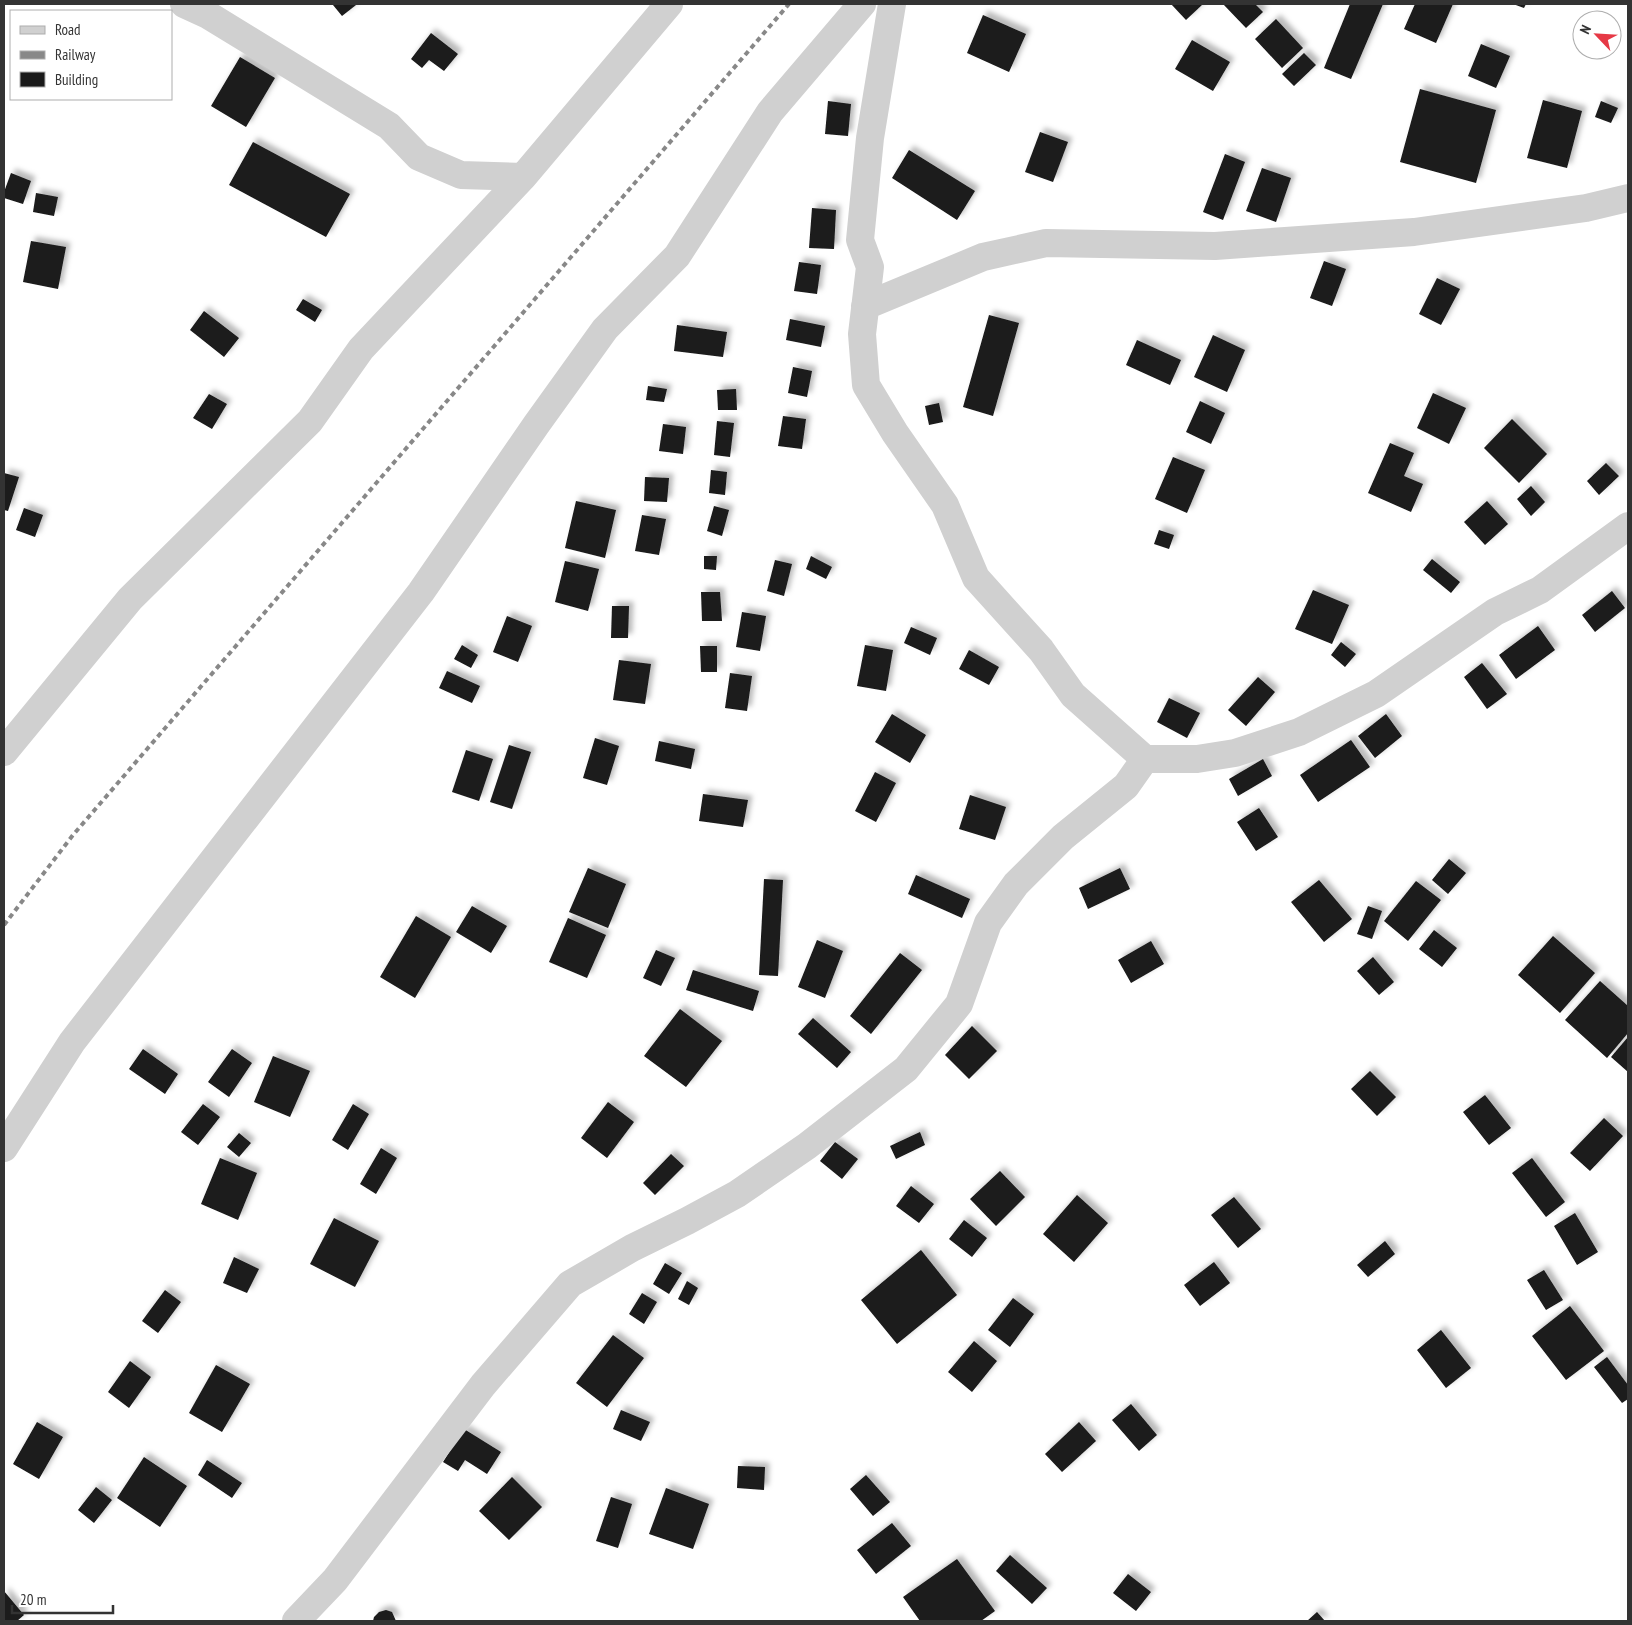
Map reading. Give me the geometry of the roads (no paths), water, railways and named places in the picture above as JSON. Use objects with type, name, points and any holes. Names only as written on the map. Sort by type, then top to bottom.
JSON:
[{"type":"street","points":[[184,4],[208,15],[389,126],[419,157],[461,175],[523,177]]},
{"type":"street","points":[[4,752],[130,599],[310,421],[361,349],[523,177],[669,4]]},
{"type":"street","points":[[4,1148],[72,1042],[421,592],[605,328],[677,256],[770,112],[862,4]]},
{"type":"street","points":[[892,4],[870,138],[860,240],[870,267],[862,334],[866,384],[895,433],[945,505],[976,578],[1041,650],[1073,695],[1145,760],[1197,759],[1235,753],[1299,732],[1376,694],[1495,612],[1540,590],[1628,526]]},
{"type":"street","points":[[865,306],[983,258],[1046,243],[1215,246],[1414,232],[1586,208],[1628,198]]},
{"type":"street","points":[[296,1621],[335,1580],[483,1385],[570,1284],[632,1248],[687,1222],[737,1194],[807,1146],[906,1068],[959,1004],[988,923],[1016,884],[1064,837],[1126,786],[1145,760]]},
{"type":"railway","points":[[4,925],[73,835],[789,4]]}]
